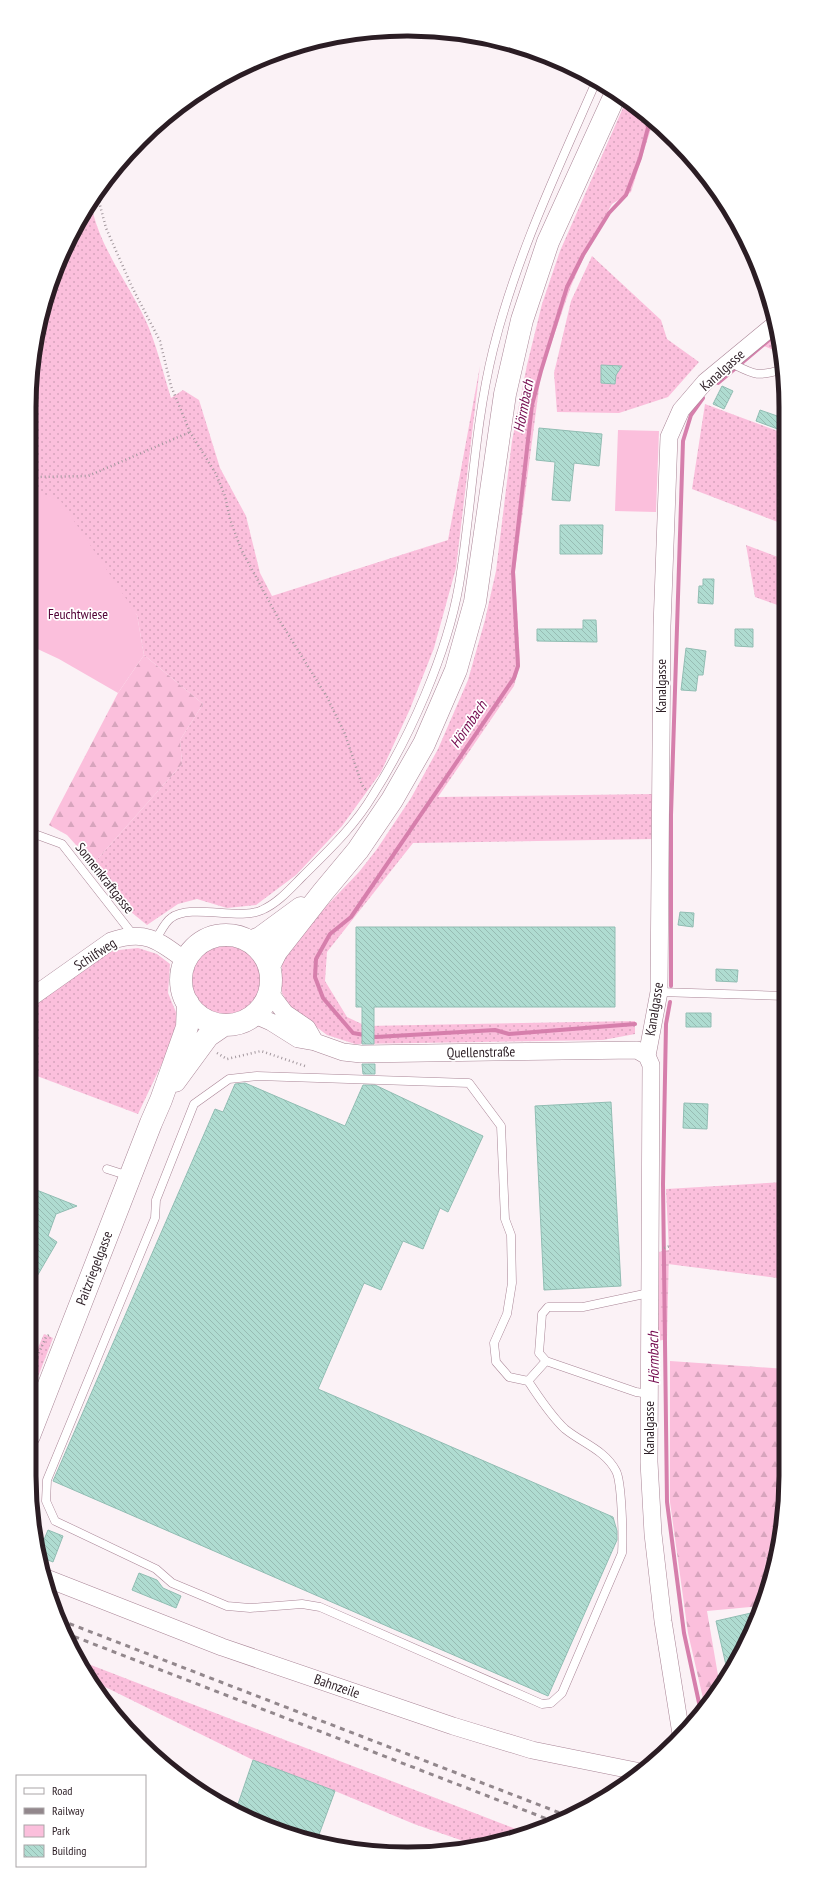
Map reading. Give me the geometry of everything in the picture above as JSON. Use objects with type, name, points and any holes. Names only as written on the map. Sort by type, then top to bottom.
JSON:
[{"type":"main road","points":[[269,966],[276,952],[358,850],[392,800],[424,744],[456,670],[474,602],[505,394],[522,320],[548,242],[613,99]]},
{"type":"main road","points":[[250,942],[260,938],[323,892]]},
{"type":"main road","points":[[221,936],[236,936],[250,942],[262,952],[269,966],[271,979],[269,992],[264,1005],[254,1015],[235,1024],[224,1025],[203,1019],[181,1001],[182,971],[180,961],[207,940],[221,936]]},
{"type":"main road","name":"Paitzriegelgasse","points":[[36,1418],[161,1100],[187,1027],[181,1001]]},
{"type":"main road","name":"Paitzriegelgasse","points":[[161,1100],[208,1036],[224,1025]]},
{"type":"street","name":"Kanalgasse","points":[[680,1727],[663,1621],[653,1534],[649,1462],[651,1065],[647,1056],[659,992],[662,626],[669,437],[681,410],[705,382],[736,365],[770,329]]},
{"type":"street","name":"Schilfweg","points":[[36,994],[111,941],[134,936],[156,939],[180,961]]},
{"type":"street","points":[[269,992],[285,1013],[307,1028],[316,1042]]},
{"type":"street","name":"Quellenstraße","points":[[254,1015],[271,1022],[298,1039],[316,1042],[336,1050],[361,1054],[637,1050],[647,1056]]},
{"type":"street","name":"Bahnzeile","points":[[51,1580],[222,1647],[452,1726],[532,1750],[633,1770]]},
{"type":"lane","points":[[156,939],[170,918],[186,912],[261,912],[281,898],[344,836],[372,798],[396,758],[422,701],[446,637],[458,588],[482,401],[493,350],[512,283],[535,222],[594,87]]},
{"type":"lane","points":[[736,365],[754,374],[766,375],[777,371]]},
{"type":"lane","name":"Sonnenkraftgasse","points":[[36,835],[62,844],[134,936]]},
{"type":"lane","points":[[659,992],[779,996]]},
{"type":"lane","points":[[257,1076],[469,1083],[501,1126],[505,1220],[511,1235],[512,1283],[507,1314],[494,1343],[496,1362],[509,1377],[528,1381],[553,1416],[565,1429],[608,1458],[617,1473],[623,1534],[622,1552],[568,1679],[562,1693],[551,1703],[542,1704],[320,1607],[302,1604],[250,1608],[227,1606],[172,1583],[156,1569],[55,1521],[46,1501],[47,1480],[155,1218],[156,1200],[194,1104],[229,1078],[257,1076]]},
{"type":"lane","points":[[107,1169],[130,1176]]},
{"type":"lane","points":[[649,1293],[583,1307],[548,1307],[542,1314],[539,1353],[546,1361],[636,1392],[649,1394]]},
{"type":"lane","points":[[528,1381],[546,1361]]},
{"type":"path","points":[[99,201],[106,228],[132,287],[160,342],[171,386],[190,432],[216,474],[225,496],[230,519],[241,549],[278,618],[327,697],[345,734],[362,785],[372,798]]},
{"type":"path","points":[[36,477],[88,476],[190,432]]},
{"type":"path","points":[[180,961],[171,976],[181,1001]]},
{"type":"path","points":[[36,1359],[46,1337],[51,1334]]},
{"type":"green space","points":[[624,106],[651,127],[631,192],[612,204],[591,241],[571,286],[541,373],[515,571],[520,664],[514,686],[438,797],[655,794],[656,839],[413,843],[327,952],[325,981],[347,1017],[366,1026],[635,1021],[635,1034],[603,1040],[355,1044],[327,1035],[290,1007],[282,993],[282,965],[291,943],[359,872],[377,849],[411,798],[438,749],[468,680],[485,620],[496,571],[512,441],[527,365],[542,304],[560,251]]},
{"type":"green space","points":[[93,211],[106,248],[138,305],[149,328],[171,398],[183,390],[199,400],[220,468],[246,516],[260,573],[272,596],[448,540],[480,366],[456,568],[434,648],[410,709],[381,772],[342,826],[296,875],[256,905],[227,908],[197,899],[178,904],[147,925],[131,912],[93,864],[182,764],[180,740],[203,704],[144,655],[137,615],[36,497],[37,383],[43,335],[64,265],[74,243]]},
{"type":"green space","points":[[592,256],[661,320],[667,339],[699,362],[668,397],[619,413],[557,412],[554,373],[571,301]]},
{"type":"green space","points":[[769,322],[775,350],[747,339]]},
{"type":"green space","points":[[705,404],[779,432],[779,522],[692,489]]},
{"type":"green space","points":[[618,430],[659,431],[656,512],[615,511]]},
{"type":"green space","name":"Feuchtwiese","points":[[36,491],[60,500],[137,615],[144,655],[118,693],[59,659],[36,648]]},
{"type":"green space","points":[[746,545],[779,557],[779,606],[755,597]]},
{"type":"green space","points":[[144,655],[203,704],[180,740],[182,764],[93,864],[67,835],[49,825],[118,693]]},
{"type":"green space","points":[[226,946],[239,949],[251,956],[258,968],[261,981],[258,994],[251,1006],[239,1013],[226,1016],[213,1013],[201,1006],[194,994],[191,981],[194,968],[201,956],[213,949]]},
{"type":"green space","points":[[138,948],[157,954],[170,964],[168,993],[178,1017],[176,1034],[138,1114],[36,1076],[36,1000],[100,952]]},
{"type":"green space","points":[[779,1182],[779,1278],[668,1264],[669,1250],[666,1189]]},
{"type":"green space","points":[[669,1250],[667,1339],[658,1341],[658,1252]]},
{"type":"green space","points":[[44,1334],[53,1338],[36,1382],[36,1352]]},
{"type":"green space","points":[[670,1361],[779,1369],[779,1476],[776,1524],[773,1543],[766,1553],[763,1581],[755,1607],[707,1611],[718,1678],[703,1700],[688,1633],[670,1502]]},
{"type":"green space","points":[[773,1543],[764,1580],[766,1553]]},
{"type":"green space","points":[[88,1664],[518,1830],[467,1842],[414,1824],[335,1791],[253,1760],[101,1685]]},
{"type":"building","points":[[601,365],[622,366],[616,375],[615,384],[601,383]]},
{"type":"building","points":[[722,386],[733,391],[724,409],[713,404]]},
{"type":"building","points":[[760,410],[779,417],[779,430],[756,421]]},
{"type":"building","points":[[539,428],[602,434],[599,466],[574,463],[570,501],[552,500],[555,462],[536,460]]},
{"type":"building","points":[[560,525],[603,525],[602,554],[560,554]]},
{"type":"building","points":[[703,579],[714,579],[713,604],[698,603],[699,586],[703,586]]},
{"type":"building","points":[[583,620],[596,620],[597,642],[537,641],[537,629],[583,629]]},
{"type":"building","points":[[735,629],[753,629],[753,647],[735,646]]},
{"type":"building","points":[[686,648],[706,651],[703,675],[698,675],[696,691],[681,690]]},
{"type":"building","points":[[680,912],[694,913],[693,927],[678,925]]},
{"type":"building","points":[[356,927],[615,927],[615,1007],[374,1007],[374,1044],[362,1044],[362,1007],[356,1007]]},
{"type":"building","points":[[716,969],[738,970],[737,982],[716,981]]},
{"type":"building","points":[[686,1013],[711,1013],[711,1027],[686,1027]]},
{"type":"building","points":[[362,1064],[375,1064],[375,1074],[363,1074]]},
{"type":"building","points":[[245,1083],[345,1126],[363,1085],[375,1085],[483,1136],[448,1212],[440,1208],[423,1249],[403,1241],[381,1290],[364,1283],[318,1389],[613,1517],[617,1531],[617,1540],[548,1696],[53,1481],[215,1109],[223,1112],[235,1084]]},
{"type":"building","points":[[611,1102],[621,1286],[544,1290],[535,1106]]},
{"type":"building","points":[[684,1103],[708,1104],[707,1129],[683,1128]]},
{"type":"building","points":[[36,1190],[77,1206],[56,1214],[48,1236],[57,1242],[36,1278]]},
{"type":"building","points":[[48,1530],[63,1536],[53,1562],[46,1559],[42,1544]]},
{"type":"building","points":[[139,1573],[157,1580],[163,1588],[181,1596],[176,1608],[132,1590]]},
{"type":"building","points":[[751,1613],[751,1618],[741,1640],[726,1666],[716,1621]]},
{"type":"building","points":[[253,1760],[335,1791],[319,1836],[265,1819],[237,1806]]},
{"type":"waterway","name":"Hörmbach","points":[[635,1024],[509,1034],[495,1030],[376,1037],[353,1033],[323,998],[315,977],[316,959],[330,934],[351,917],[514,678],[518,666],[513,572],[532,405],[567,287],[583,255],[609,213],[626,195],[640,158],[649,125]]},
{"type":"waterway","name":"Hörmbach","points":[[718,383],[772,337]]},
{"type":"waterway","name":"Hörmbach","points":[[671,986],[671,815],[683,441],[691,415],[703,398]]},
{"type":"waterway","name":"Hörmbach","points":[[670,1002],[666,1024],[663,1184],[667,1502],[684,1633],[699,1705]]},
{"type":"railway","points":[[66,1622],[562,1814]]},
{"type":"railway","points":[[72,1636],[549,1820]]}]
